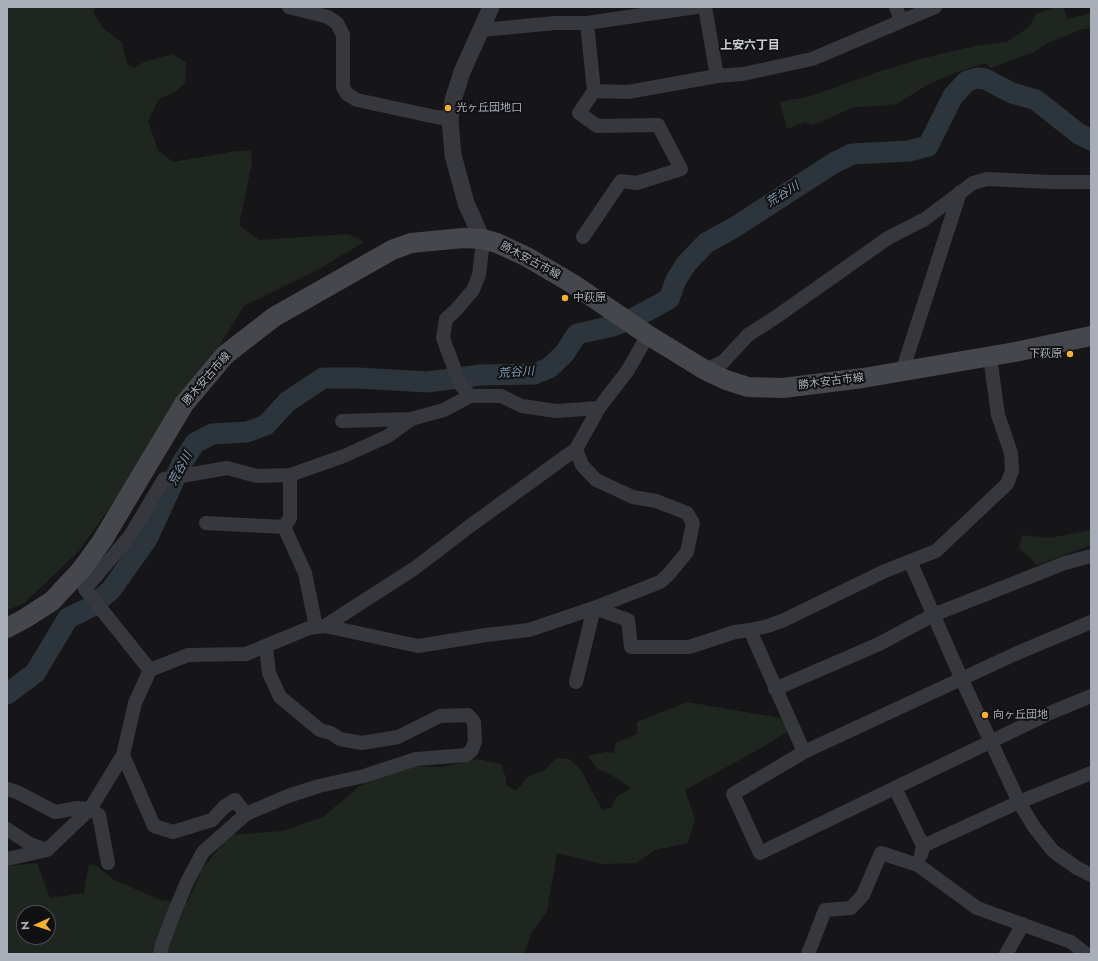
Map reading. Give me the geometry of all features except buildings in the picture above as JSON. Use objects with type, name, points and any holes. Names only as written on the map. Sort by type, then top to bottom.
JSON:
[{"type":"main road","name":"勝木安古市線","points":[[7,628],[52,601],[81,570],[102,541],[184,404],[225,355],[274,316],[392,250],[411,243],[463,238],[482,239],[497,243],[528,257],[573,284],[644,332],[705,370],[748,388],[783,388],[902,372],[1091,336]]},
{"type":"street","points":[[470,396],[460,384],[443,338],[446,319],[473,290],[479,275],[482,239],[466,203],[453,155],[450,119],[453,100],[462,72],[491,7]]},
{"type":"street","points":[[482,30],[555,23],[588,22],[696,7]]},
{"type":"street","points":[[705,7],[717,76]]},
{"type":"street","points":[[896,7],[901,21]]},
{"type":"street","points":[[594,91],[628,92],[717,76],[743,74],[812,59],[935,7]]},
{"type":"street","points":[[298,8],[328,17],[337,23],[343,35],[343,87],[347,94],[357,100],[450,119]]},
{"type":"street","points":[[583,237],[622,181],[636,183],[681,169],[658,125],[598,126],[579,113],[594,91],[588,22]]},
{"type":"street","points":[[705,370],[723,362],[748,335],[888,238],[925,219],[972,183],[987,179],[1091,182]]},
{"type":"street","points":[[902,372],[960,192]]},
{"type":"street","points":[[320,627],[415,568],[576,449],[599,408],[628,370],[644,332]]},
{"type":"street","points":[[594,608],[628,620],[630,647],[689,647],[735,632],[768,626],[784,620],[885,571],[936,550],[1007,484],[1012,471],[1011,453],[998,414],[990,356]]},
{"type":"street","points":[[342,421],[411,419],[444,410],[470,396],[501,396],[522,406],[556,411],[599,408]]},
{"type":"street","points":[[150,670],[85,589],[130,536],[164,479],[227,468],[257,476],[290,475],[344,456],[388,436],[411,419]]},
{"type":"street","points":[[7,859],[47,850],[90,809],[123,755],[135,704],[150,670],[188,655],[246,654],[309,628],[320,627],[418,646],[529,630],[594,608],[660,582],[668,575],[687,552],[694,523],[687,513],[656,500],[633,497],[596,480],[582,465],[576,449]]},
{"type":"street","points":[[284,527],[290,518],[290,475]]},
{"type":"street","points":[[206,524],[284,527]]},
{"type":"street","points":[[284,527],[305,573],[320,627]]},
{"type":"street","points":[[775,689],[878,644],[933,615],[1065,563],[1091,556]]},
{"type":"street","points":[[910,561],[962,680],[1018,802],[1034,827],[1053,851],[1077,868],[1091,875]]},
{"type":"street","points":[[576,682],[594,608]]},
{"type":"street","points":[[1091,622],[1015,654],[962,680],[804,752],[733,794],[760,852],[1091,696]]},
{"type":"street","points":[[750,630],[804,752]]},
{"type":"street","points":[[160,954],[172,918],[187,882],[203,852],[246,814],[288,796],[319,786],[364,776],[416,759],[466,755],[472,750],[475,741],[474,722],[468,715],[440,716],[398,737],[362,744],[340,739],[331,733],[320,730],[280,697],[268,673],[266,647]]},
{"type":"street","points":[[123,755],[154,826],[174,832],[212,820],[224,807],[235,800],[246,814]]},
{"type":"street","points":[[923,846],[1018,802],[1091,773]]},
{"type":"street","points":[[895,788],[923,846],[918,865]]},
{"type":"street","points":[[7,789],[17,792],[55,812],[78,808],[90,809],[99,815],[108,863]]},
{"type":"street","points":[[7,829],[30,844],[47,850]]},
{"type":"street","points":[[808,954],[825,910],[850,908],[862,895],[881,853],[918,865],[977,908],[1071,942],[1086,954]]},
{"type":"street","points":[[1006,954],[1023,924]]},
{"type":"shaded area","points":[[7,7],[95,7],[94,13],[102,27],[122,43],[127,64],[134,68],[144,62],[172,54],[186,62],[185,83],[175,92],[159,99],[148,121],[158,150],[173,162],[237,151],[251,151],[252,163],[239,225],[259,240],[348,234],[364,242],[319,269],[244,306],[216,351],[168,412],[118,496],[79,551],[23,604],[7,610]]},
{"type":"shaded area","points":[[1055,7],[1063,7],[1068,19],[1091,13],[1091,28],[1080,30],[1048,43],[1034,52],[991,68],[985,63],[954,73],[927,85],[897,104],[854,107],[813,125],[805,122],[787,129],[780,102],[811,96],[878,72],[924,58],[975,46],[1007,42],[1029,27],[1036,14]]},
{"type":"shaded area","points":[[1091,530],[1091,545],[1037,565],[1019,548],[1022,535],[1050,538]]},
{"type":"shaded area","points":[[687,702],[781,718],[793,728],[761,748],[685,790],[695,819],[688,843],[655,850],[636,863],[602,864],[557,853],[547,911],[531,934],[524,954],[7,954],[7,866],[37,863],[50,898],[84,893],[89,865],[97,866],[114,880],[161,900],[187,903],[202,869],[230,835],[282,831],[323,817],[359,786],[413,766],[443,767],[476,759],[501,764],[506,778],[506,785],[516,791],[529,776],[544,771],[556,758],[569,759],[581,770],[602,810],[612,807],[616,797],[631,788],[610,774],[598,769],[587,756],[606,752],[614,753],[616,743],[637,734],[637,722]]},
{"type":"waterway","name":"荒谷川","points":[[7,694],[35,673],[68,618],[91,607],[111,590],[147,539],[182,463],[195,443],[212,434],[247,432],[266,425],[287,402],[323,378],[358,378],[427,382],[481,375],[534,374],[549,368],[564,354],[577,334],[613,326],[634,318],[669,299],[676,280],[686,264],[706,243],[735,227],[832,164],[852,154],[909,151],[928,146],[953,96],[967,81],[977,78],[985,79],[1012,93],[1036,100],[1079,134],[1091,140]]},
{"type":"place","name":"光ヶ丘団地口","points":[[448,108]]},
{"type":"place","name":"中萩原","points":[[565,298]]},
{"type":"place","name":"下萩原","points":[[1070,354]]},
{"type":"place","name":"向ヶ丘団地","points":[[985,715]]},
{"type":"district","name":"上安六丁目","points":[[750,46]]}]
